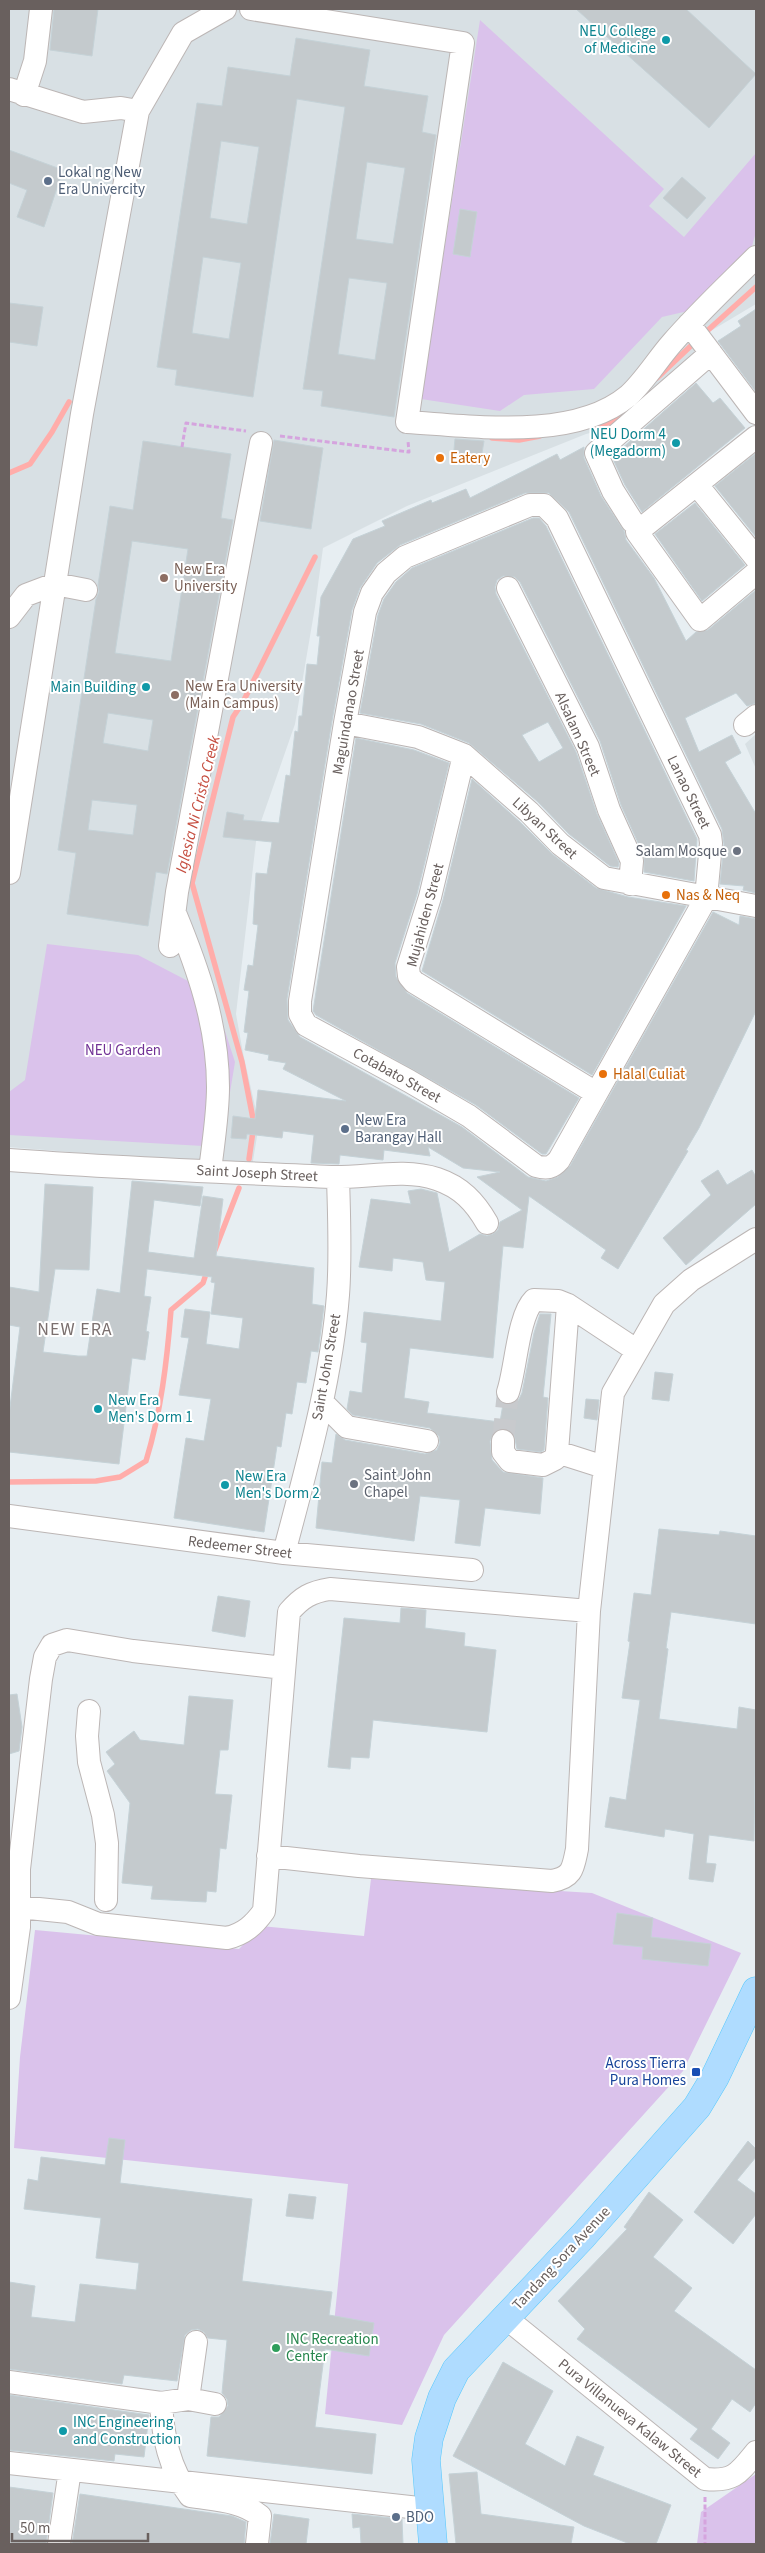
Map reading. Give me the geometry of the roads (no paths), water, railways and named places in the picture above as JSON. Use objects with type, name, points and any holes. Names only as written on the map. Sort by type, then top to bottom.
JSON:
[{"type":"main road","name":"Tandang Sora Avenue","points":[[433,2544],[428,2508],[426,2460],[429,2438],[442,2398],[456,2370],[583,2236],[697,2107],[715,2077],[756,1992]]},
{"type":"street","points":[[41,9],[35,61],[16,92],[83,112],[121,108],[138,111]]},
{"type":"street","points":[[9,873],[82,414],[138,111],[183,34],[225,9]]},
{"type":"street","points":[[251,9],[463,42],[407,422],[522,428],[579,420],[628,395],[689,324],[756,257]]},
{"type":"street","points":[[689,324],[756,412]]},
{"type":"street","points":[[632,521],[613,491],[596,453],[710,353]]},
{"type":"street","points":[[170,946],[174,912],[262,437]]},
{"type":"street","points":[[752,586],[700,620],[637,532],[756,437]]},
{"type":"street","points":[[696,485],[756,558]]},
{"type":"street","name":"Lanao Street","points":[[530,506],[544,505],[557,518],[710,835],[711,843],[706,898],[559,1160],[553,1167],[546,1168]]},
{"type":"street","name":"Maguindanao Street","points":[[300,1014],[300,1001],[345,722],[365,612],[372,593],[386,574],[405,557],[530,506]]},
{"type":"street","points":[[9,617],[26,595],[55,584],[86,590]]},
{"type":"street","name":"Alsalam Street","points":[[508,588],[588,747],[609,810],[632,861],[630,884]]},
{"type":"street","name":"Libyan Street","points":[[345,722],[418,737],[464,755],[529,812],[560,844],[604,878],[756,906]]},
{"type":"street","name":"Mujahiden Street","points":[[464,755],[430,897],[408,967],[409,976],[414,982],[596,1093]]},
{"type":"street","points":[[174,912],[198,970],[214,1030],[218,1087],[210,1171]]},
{"type":"street","name":"Cotabato Street","points":[[300,1014],[306,1025],[439,1098],[469,1116],[536,1166],[546,1168]]},
{"type":"street","name":"Saint Joseph Street","points":[[9,1160],[338,1177],[410,1175],[437,1179],[458,1188],[472,1200],[487,1223]]},
{"type":"street","name":"Saint John Street","points":[[284,1553],[322,1402],[338,1295],[338,1177]]},
{"type":"street","points":[[268,1856],[552,1881],[565,1878],[573,1868],[577,1849],[589,1611],[613,1393],[664,1304],[691,1280],[756,1239]]},
{"type":"street","points":[[508,1392],[515,1371],[524,1315],[528,1306],[534,1300],[558,1300],[636,1350]]},
{"type":"street","points":[[503,1441],[503,1452],[510,1460],[543,1466],[555,1459],[558,1452],[568,1305]]},
{"type":"street","points":[[322,1402],[347,1427],[427,1442]]},
{"type":"street","points":[[558,1452],[604,1467]]},
{"type":"street","name":"Redeemer Street","points":[[9,1516],[284,1553],[472,1570]]},
{"type":"street","points":[[19,1907],[68,1912],[98,1924],[227,1938],[240,1935],[255,1923],[264,1911],[289,1612],[301,1598],[312,1592],[330,1589],[589,1611]]},
{"type":"street","points":[[9,1998],[20,1927],[19,1869],[41,1679],[45,1657],[52,1645],[67,1640],[133,1651],[284,1668]]},
{"type":"street","points":[[89,1711],[87,1736],[89,1762],[103,1815],[107,1844],[106,1900]]},
{"type":"street","name":"Pura Villanueva Kalaw Street","points":[[506,2318],[705,2479],[723,2481],[738,2474],[756,2452]]},
{"type":"street","points":[[188,2399],[196,2342]]},
{"type":"street","points":[[9,2382],[160,2403],[188,2399],[215,2404]]},
{"type":"street","points":[[160,2403],[167,2451],[179,2482],[190,2496],[239,2504],[253,2509],[260,2516],[257,2544]]},
{"type":"street","points":[[9,2463],[428,2508]]},
{"type":"street","points":[[59,2544],[70,2470]]},
{"type":"waterway","name":"Iglesia Ni Cristo Creek","points":[[707,331],[756,287]]},
{"type":"waterway","name":"Iglesia Ni Cristo Creek","points":[[657,378],[696,341]]},
{"type":"waterway","name":"Iglesia Ni Cristo Creek","points":[[9,473],[30,464],[52,432],[69,402]]},
{"type":"waterway","name":"Iglesia Ni Cristo Creek","points":[[593,426],[611,422],[622,412]]},
{"type":"waterway","name":"Iglesia Ni Cristo Creek","points":[[492,438],[519,440],[540,436]]},
{"type":"waterway","name":"Iglesia Ni Cristo Creek","points":[[249,1159],[254,1124],[242,1062],[192,883],[233,717],[243,702],[315,557]]},
{"type":"waterway","name":"Iglesia Ni Cristo Creek","points":[[215,1250],[239,1188]]},
{"type":"waterway","name":"Iglesia Ni Cristo Creek","points":[[9,1482],[96,1481],[120,1477],[146,1461],[156,1424],[163,1386],[171,1310],[203,1283],[207,1271]]},
{"type":"tunnel","points":[[503,1441],[508,1392]]},
{"type":"place","name":"NEU College of Medicine","points":[[666,40]]},
{"type":"place","name":"Lokal ng New Era Univercity","points":[[48,181]]},
{"type":"place","name":"NEU Dorm 4 (Megadorm)","points":[[676,443]]},
{"type":"place","name":"Eatery","points":[[440,458]]},
{"type":"place","name":"New Era University","points":[[164,578]]},
{"type":"place","name":"Main Building","points":[[146,687]]},
{"type":"place","name":"New Era University (Main Campus)","points":[[175,695]]},
{"type":"place","name":"Salam Mosque","points":[[737,851]]},
{"type":"place","name":"Nas & Neq","points":[[666,895]]},
{"type":"place","name":"Halal Culiat","points":[[603,1074]]},
{"type":"place","name":"New Era Barangay Hall","points":[[345,1129]]},
{"type":"place","name":"New Era Men's Dorm 1","points":[[98,1409]]},
{"type":"place","name":"Saint John Chapel","points":[[354,1484]]},
{"type":"place","name":"New Era Men's Dorm 2","points":[[225,1485]]},
{"type":"place","name":"Across Tierra Pura Homes","points":[[696,2072]]},
{"type":"place","name":"INC Recreation Center","points":[[276,2348]]},
{"type":"place","name":"INC Engineering and Construction","points":[[63,2431]]},
{"type":"place","name":"BDO","points":[[396,2517]]},
{"type":"district","name":"NEW ERA","points":[[75,1329]]},
{"type":"park label","name":"NEU Garden","points":[[123,1050]]}]
